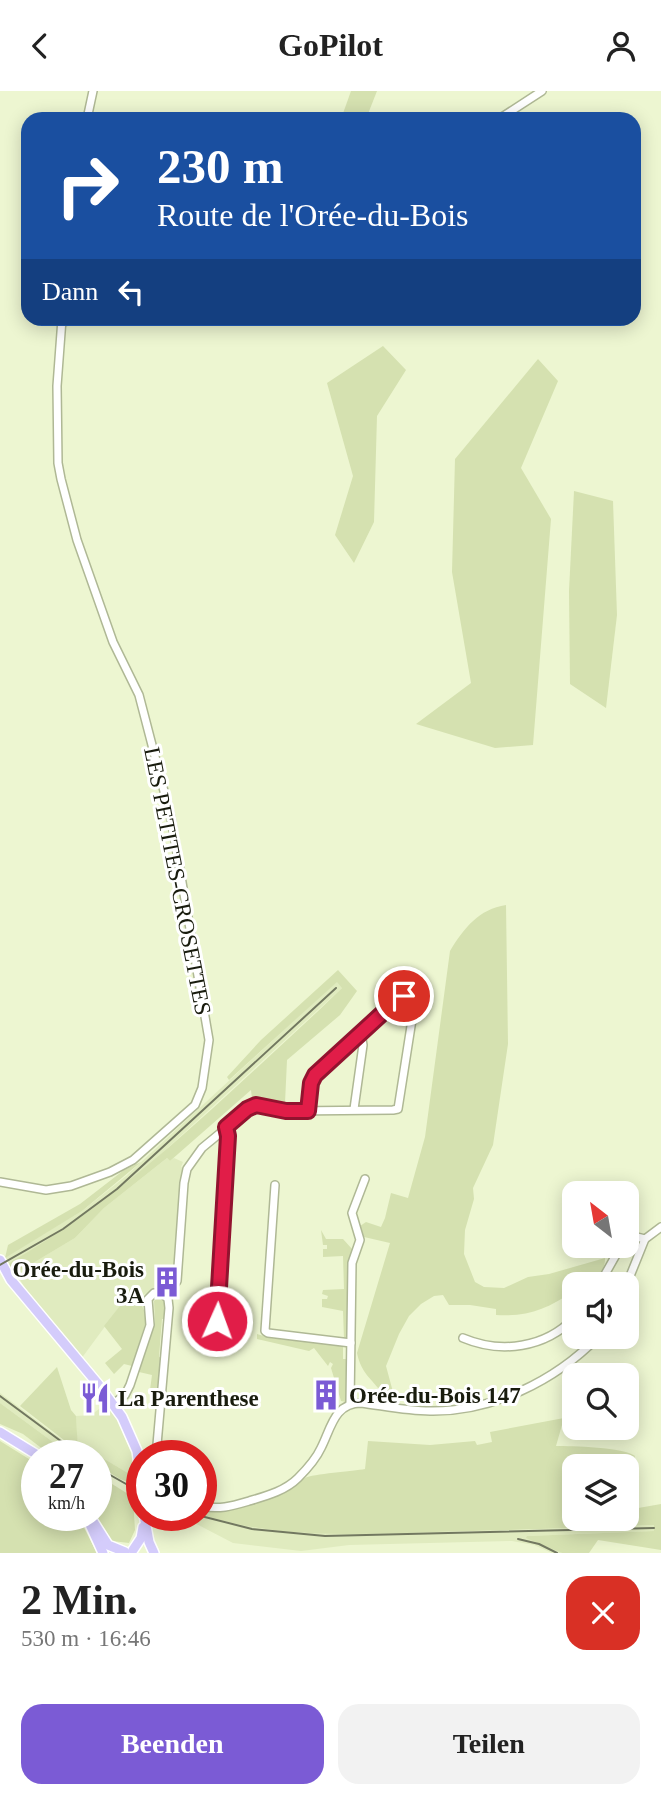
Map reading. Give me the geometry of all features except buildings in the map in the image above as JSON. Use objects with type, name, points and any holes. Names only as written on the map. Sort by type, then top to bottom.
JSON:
[{"type":"main road","points":[[0,1260],[11,1280],[113,1404],[132,1440]]},
{"type":"main road","points":[[0,1432],[21,1445]]},
{"type":"main road","points":[[94,1531],[103,1553]]},
{"type":"main road","points":[[98,1531],[108,1545],[127,1552],[148,1553]]},
{"type":"main road","points":[[127,1552],[141,1538],[142,1531]]},
{"type":"main road","points":[[147,1531],[154,1553]]},
{"type":"street","points":[[88,112],[93,91]]},
{"type":"street","points":[[510,112],[542,91]]},
{"type":"street","name":"LES PETITES-CROSETTES","points":[[0,1182],[46,1190],[71,1186],[110,1172],[132,1160],[195,1105],[202,1088],[209,1040],[171,818],[143,707],[113,642],[82,553],[61,479],[58,463],[57,386],[62,326]]},
{"type":"street","points":[[166,1296],[177,1281],[187,1169],[199,1151],[247,1109],[256,1105],[286,1111],[308,1111],[354,1109],[393,1110],[399,1107],[413,1002],[407,997],[400,997],[313,1077],[308,1111]]},
{"type":"street","points":[[354,1109],[363,1045],[361,1033]]},
{"type":"street","points":[[219,1336],[217,1313],[228,1136],[226,1127]]},
{"type":"street","points":[[350,1404],[352,1263],[360,1240],[352,1213],[365,1178]]},
{"type":"street","points":[[275,1185],[265,1331],[351,1343]]},
{"type":"street","points":[[632,1272],[645,1238],[661,1227]]},
{"type":"street","points":[[639,1237],[645,1238]]},
{"type":"street","points":[[113,1404],[125,1395],[130,1385],[150,1325],[149,1297],[159,1292],[166,1296],[169,1308],[157,1440]]},
{"type":"street","points":[[463,1338],[486,1346],[522,1346],[550,1336],[562,1327]]},
{"type":"street","points":[[217,1509],[277,1492],[290,1485],[320,1451],[338,1413],[350,1404],[433,1412],[468,1408],[509,1396],[552,1375],[585,1349]]},
{"type":"shaded area","points":[[351,91],[377,91],[369,112],[344,112]]},
{"type":"shaded area","points":[[383,346],[406,370],[377,416],[374,522],[354,563],[335,535],[353,476],[327,383]]},
{"type":"shaded area","points":[[538,359],[558,381],[521,468],[551,519],[533,745],[495,748],[416,724],[471,683],[452,572],[455,459]]},
{"type":"shaded area","points":[[574,491],[613,501],[617,615],[606,708],[570,684],[569,591]]},
{"type":"shaded area","points":[[506,905],[508,1044],[493,1145],[473,1188],[474,1199],[465,1230],[464,1254],[475,1282],[484,1287],[504,1288],[528,1277],[549,1274],[605,1258],[605,1264],[601,1272],[562,1272],[562,1298],[528,1313],[496,1315],[496,1309],[449,1305],[443,1295],[434,1296],[409,1316],[399,1334],[386,1366],[393,1392],[388,1395],[382,1393],[367,1375],[357,1353],[390,1243],[364,1237],[360,1226],[366,1222],[381,1227],[391,1193],[408,1198],[425,1137],[450,951],[473,921],[496,907]]},
{"type":"shaded area","points":[[338,970],[357,991],[340,1015],[287,1060],[285,1103],[252,1099],[251,1090],[170,1161],[167,1158],[104,1208],[75,1238],[13,1275],[8,1266],[11,1262],[94,1208],[171,1146],[317,1012],[342,988],[337,982],[229,1080],[227,1077],[261,1040]]},
{"type":"shaded area","points":[[337,981],[343,987],[147,1167],[84,1218],[0,1271],[0,1260],[82,1211],[126,1176]]},
{"type":"shaded area","points":[[167,1158],[170,1161],[174,1158],[183,1162],[181,1167],[185,1169],[176,1281],[165,1294],[153,1290],[143,1295],[132,1286],[119,1297],[123,1302],[81,1359],[54,1337],[16,1273],[75,1238],[104,1208]]},
{"type":"shaded area","points":[[141,1162],[82,1211],[5,1258],[8,1245],[80,1204],[124,1170]]},
{"type":"shaded area","points":[[321,1230],[326,1239],[343,1239],[352,1249],[349,1339],[344,1339],[343,1311],[322,1307],[322,1299],[327,1299],[328,1296],[322,1294],[323,1290],[344,1289],[343,1256],[323,1257],[323,1249],[327,1249],[327,1245],[323,1245]]},
{"type":"shaded area","points":[[133,1286],[143,1295],[141,1303],[147,1318],[132,1366],[124,1364],[114,1374],[105,1363],[122,1349],[104,1326],[123,1302],[119,1297]]},
{"type":"shaded area","points":[[162,1297],[165,1303],[165,1319],[162,1319],[159,1357],[163,1358],[159,1390],[150,1390],[152,1375],[139,1372],[155,1322],[154,1301]]},
{"type":"shaded area","points":[[257,1334],[270,1338],[343,1346],[343,1359],[349,1359],[346,1402],[341,1401],[331,1368],[333,1364],[330,1362],[328,1366],[314,1348],[309,1351],[257,1339]]},
{"type":"shaded area","points":[[57,1367],[71,1410],[76,1416],[77,1440],[64,1440],[20,1406]]},
{"type":"shaded area","points":[[0,1393],[62,1440],[50,1440],[0,1403]]},
{"type":"shaded area","points":[[114,1398],[138,1440],[126,1440],[126,1472],[112,1464],[112,1440],[77,1440],[76,1416],[91,1415]]},
{"type":"shaded area","points":[[0,1403],[50,1440],[31,1440],[0,1424]]},
{"type":"shaded area","points":[[562,1418],[556,1446],[609,1449],[631,1454],[562,1454],[562,1528],[376,1534],[317,1533],[258,1528],[217,1519],[217,1510],[255,1502],[309,1477],[365,1469],[368,1441],[430,1445],[475,1441],[477,1445],[492,1442],[490,1432]]},
{"type":"shaded area","points":[[0,1441],[21,1454],[21,1531],[86,1531],[97,1553],[0,1553]]},
{"type":"shaded area","points":[[112,1464],[126,1472],[126,1481],[112,1474]]},
{"type":"shaded area","points":[[112,1484],[126,1493],[126,1531],[135,1531],[129,1543],[112,1541],[106,1531],[112,1531]]},
{"type":"shaded area","points":[[661,1504],[661,1550],[598,1540],[589,1553],[562,1553],[526,1538],[654,1531],[654,1525],[639,1525],[639,1508]]},
{"type":"shaded area","points":[[217,1518],[256,1528],[305,1533],[562,1529],[562,1531],[639,1531],[639,1526],[655,1525],[655,1531],[527,1536],[562,1553],[552,1553],[534,1545],[512,1541],[349,1545],[301,1551],[233,1543],[210,1531],[217,1531]]},
{"type":"railway","points":[[0,1265],[63,1229],[117,1189],[336,988]]},
{"type":"railway","points":[[0,1396],[59,1440]]},
{"type":"railway","points":[[112,1476],[126,1484]]},
{"type":"railway","points":[[217,1520],[252,1529],[325,1536],[654,1528]]},
{"type":"railway","points":[[518,1539],[539,1544],[557,1553]]},
{"type":"place","name":"Orée-du-Bois 3A","points":[[167,1282]]},
{"type":"place","name":"Orée-du-Bois 147","points":[[326,1395]]},
{"type":"place","name":"La Parenthese","points":[[95,1398]]},
{"type":"route","points":[[217,1321],[228,1136],[226,1127],[256,1105],[286,1111],[308,1111],[313,1077],[404,996]]}]
